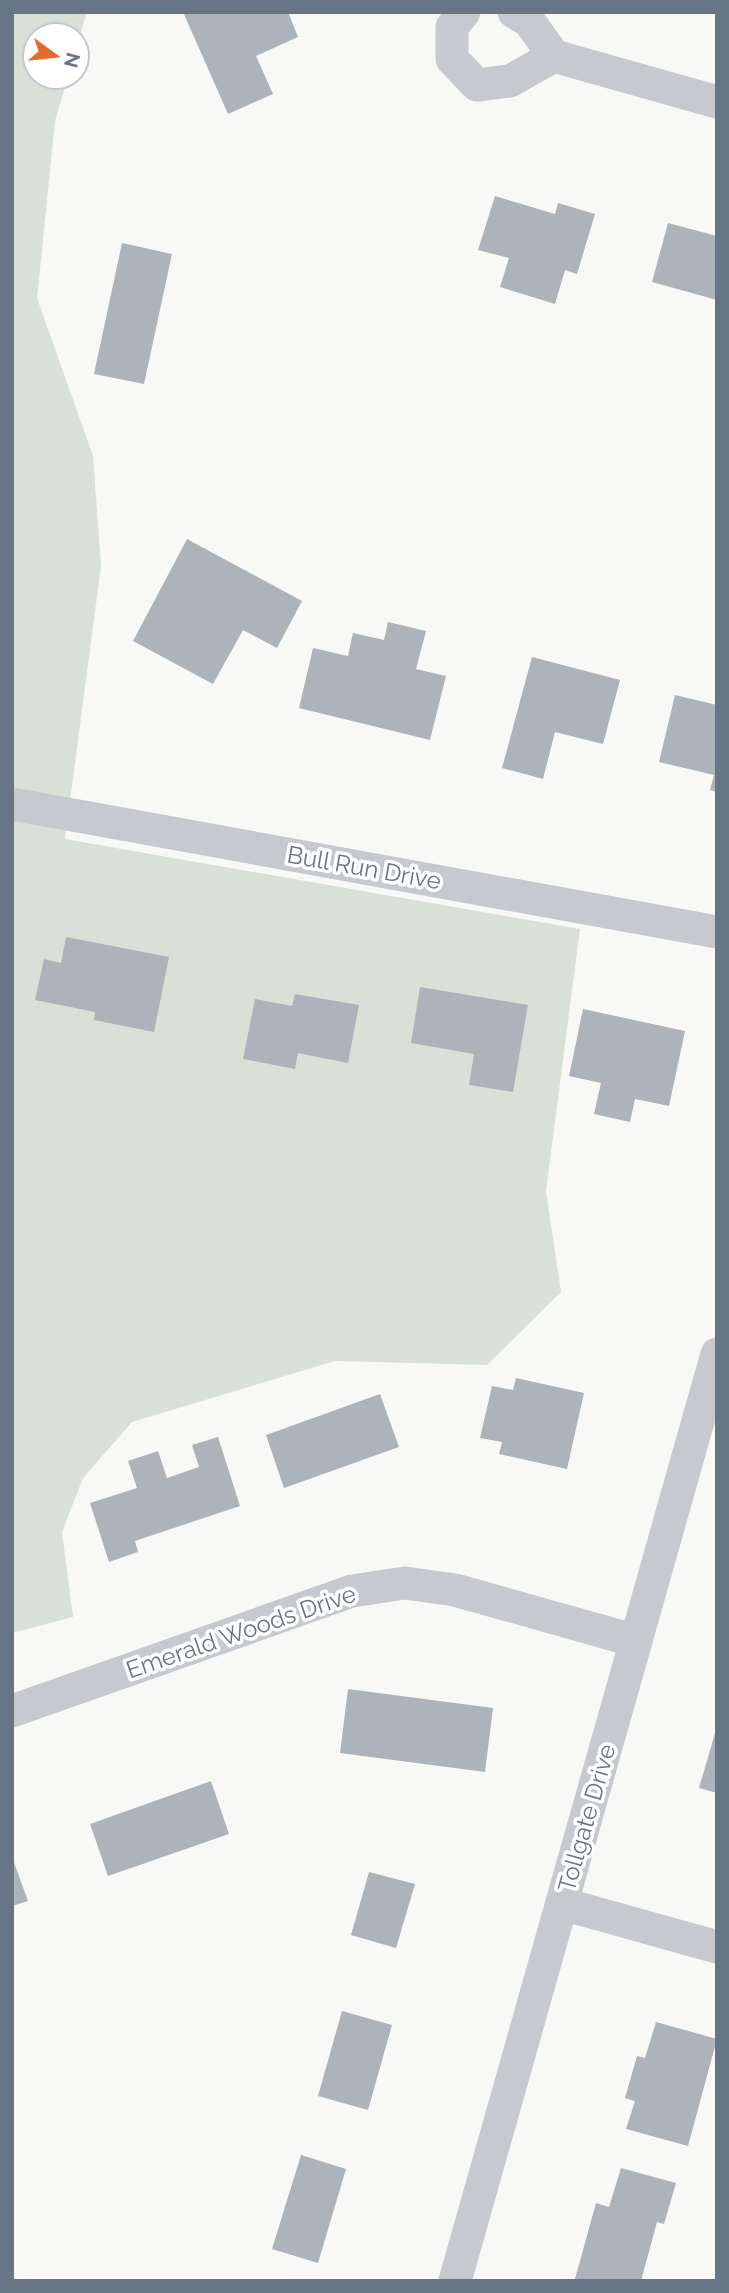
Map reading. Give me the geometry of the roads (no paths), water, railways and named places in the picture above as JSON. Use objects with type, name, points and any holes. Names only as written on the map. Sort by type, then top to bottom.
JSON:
[{"type":"street","points":[[464,12],[452,27],[452,60],[477,85],[510,81],[554,56]]},
{"type":"street","points":[[514,12],[529,21],[554,56],[717,102]]},
{"type":"street","name":"Bull Run Drive","points":[[12,804],[717,933]]},
{"type":"street","name":"Tollgate Drive","points":[[456,2281],[717,1354]]},
{"type":"street","name":"Emerald Woods Drive","points":[[12,1712],[352,1591],[405,1583],[455,1590],[636,1641]]},
{"type":"street","points":[[563,1904],[717,1947]]}]
